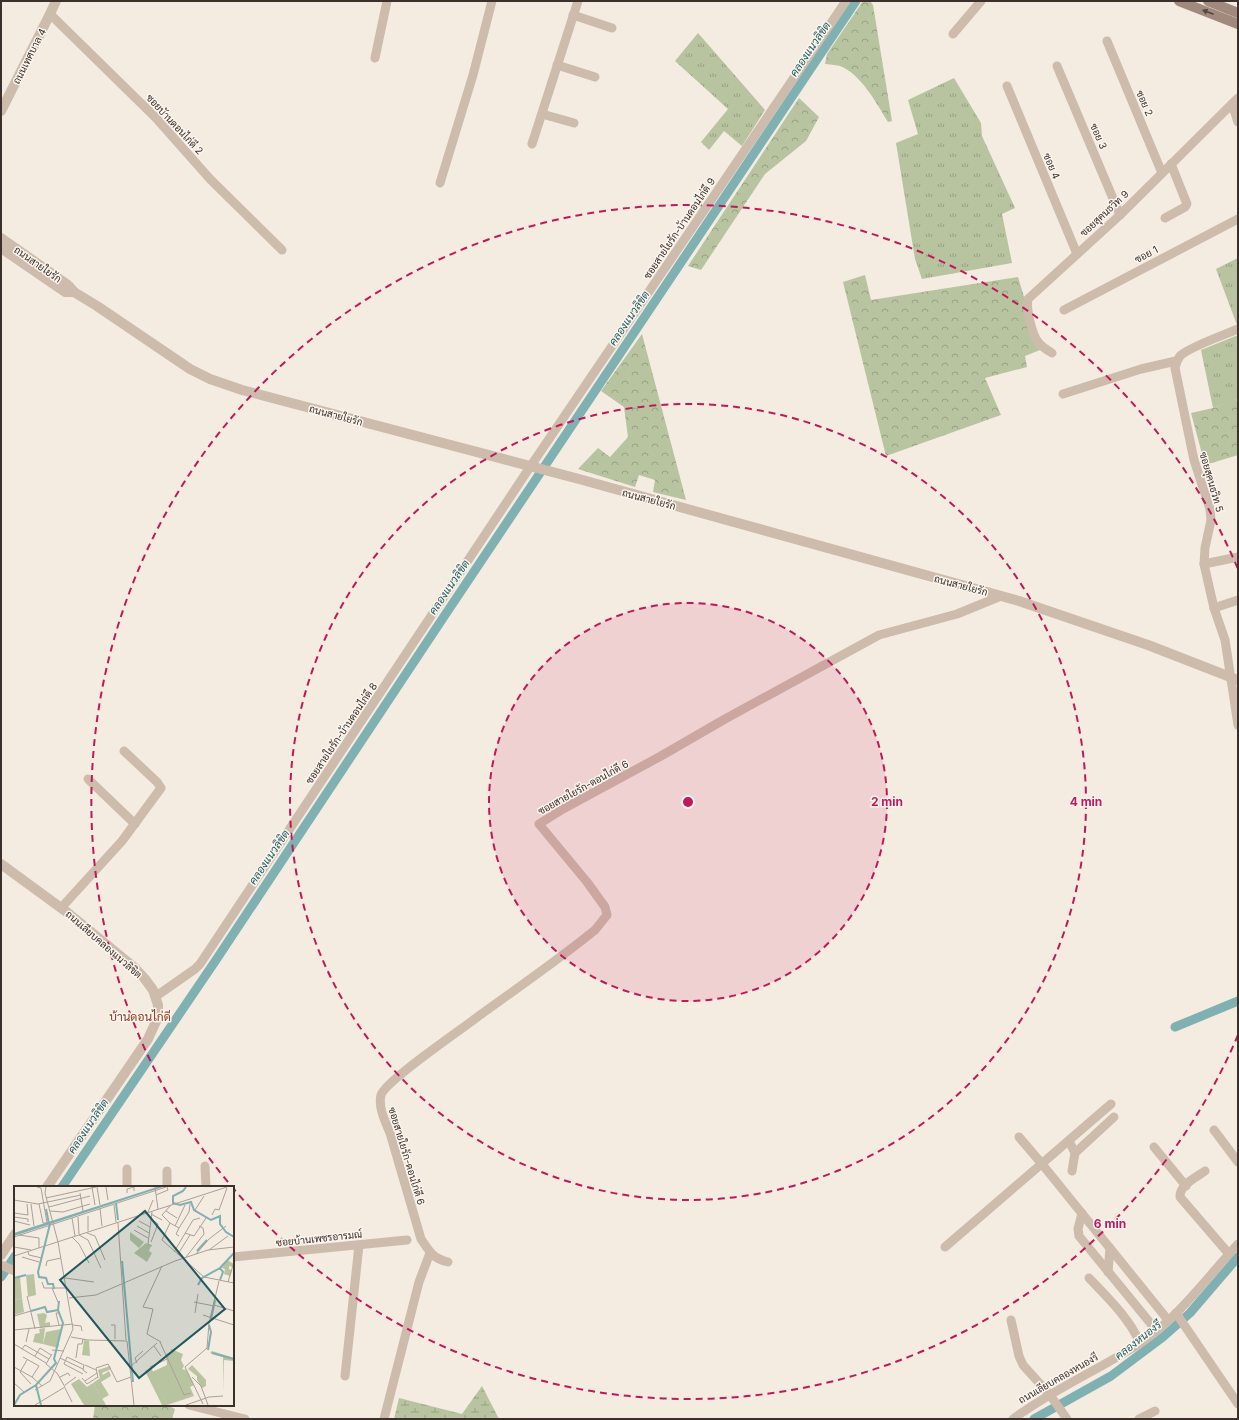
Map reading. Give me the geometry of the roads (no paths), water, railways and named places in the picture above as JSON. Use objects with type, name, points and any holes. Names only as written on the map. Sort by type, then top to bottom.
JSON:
[{"type":"main road","points":[[1179,1],[1238,24]]},
{"type":"main road","points":[[1208,1],[1238,13]]},
{"type":"street","name":"ถนนเทศบาล 4","points":[[1,111],[56,1]]},
{"type":"street","points":[[375,58],[387,1]]},
{"type":"street","points":[[440,183],[473,75],[492,1]]},
{"type":"street","points":[[532,144],[578,1]]},
{"type":"street","name":"ซอยสายใยรัก-บ้านดอนไก่ดี 9","points":[[532,468],[846,1]]},
{"type":"street","points":[[953,34],[981,1]]},
{"type":"street","name":"ซอยบัานดอนไก่ดี 2","points":[[50,14],[156,118],[210,179],[282,250]]},
{"type":"street","points":[[573,16],[612,28]]},
{"type":"street","name":"ซอย 2","points":[[1107,41],[1162,173]]},
{"type":"street","points":[[557,65],[594,77]]},
{"type":"street","name":"ซอย 3","points":[[1057,66],[1120,215]]},
{"type":"street","name":"ซอย 4","points":[[1007,86],[1077,254]]},
{"type":"street","points":[[1235,101],[1238,122]]},
{"type":"street","name":"ซอยสุคนธวิท 9","points":[[1052,353],[1039,344],[1035,338],[1027,305],[1028,299],[1120,215],[1235,101]]},
{"type":"street","points":[[542,114],[574,123]]},
{"type":"street","points":[[1165,218],[1187,204],[1171,164]]},
{"type":"street","name":"ซอย 1","points":[[1064,310],[1238,219]]},
{"type":"street","name":"ถนนสายใยรัก","points":[[1,238],[68,285],[74,292],[174,359],[210,379],[242,390],[549,472],[1020,601],[1148,645],[1235,679]]},
{"type":"street","name":"ถนนสายใยรัก","points":[[1,248],[65,292],[74,292]]},
{"type":"street","points":[[1063,394],[1141,369],[1176,361],[1188,351],[1238,329]]},
{"type":"street","name":"ซอยสุคนธวิท 5","points":[[1176,361],[1175,368],[1190,445],[1210,509],[1211,520],[1205,548],[1204,564],[1214,608],[1225,640],[1235,679],[1238,725]]},
{"type":"street","name":"ซอยสายใยรัก-บ้านดอนไก่ดี 8","points":[[155,997],[200,964],[532,468]]},
{"type":"street","points":[[1204,564],[1238,557]]},
{"type":"street","name":"ซอยสายใยรัก-ดอนไก่ดี 6","points":[[430,1253],[421,1239],[390,1133],[383,1117],[380,1102],[382,1093],[389,1085],[426,1054],[585,938],[595,930],[607,915],[606,907],[539,824],[563,809],[661,756],[725,718],[879,635],[957,614],[1001,596]]},
{"type":"street","points":[[1214,608],[1238,600]]},
{"type":"street","points":[[61,908],[122,841],[161,788],[157,782],[124,751]]},
{"type":"street","points":[[88,779],[135,824]]},
{"type":"street","name":"ถนนเลียบคลองแนวลิขิต","points":[[1,864],[61,908],[135,968],[149,985],[158,1005],[158,1017],[148,1040],[48,1186]]},
{"type":"street","points":[[945,1247],[1112,1104]]},
{"type":"street","points":[[1075,1153],[1114,1117]]},
{"type":"street","points":[[1214,1130],[1238,1162]]},
{"type":"street","points":[[1019,1137],[1168,1320]]},
{"type":"street","points":[[1069,1141],[1075,1153],[1072,1171]]},
{"type":"street","points":[[1154,1147],[1186,1186]]},
{"type":"street","points":[[205,1166],[206,1186]]},
{"type":"street","points":[[127,1169],[127,1186]]},
{"type":"street","points":[[167,1171],[167,1186]]},
{"type":"street","points":[[1205,1171],[1181,1190],[1180,1197],[1229,1254]]},
{"type":"street","points":[[1082,1213],[1078,1229],[1079,1236],[1156,1330]]},
{"type":"street","points":[[14,1236],[1,1262],[14,1270]]},
{"type":"street","name":"ซอยบ้านเพชรอารมณ์","points":[[234,1257],[406,1240]]},
{"type":"street","name":"ถนนเลียบคลองหนองรี","points":[[1013,1419],[1050,1395],[1140,1343],[1176,1312],[1238,1244]]},
{"type":"street","points":[[345,1376],[359,1245]]},
{"type":"street","points":[[1108,1272],[1110,1248]]},
{"type":"street","points":[[384,1419],[419,1282],[430,1253],[438,1259],[448,1262]]},
{"type":"street","points":[[1089,1278],[1125,1318],[1140,1343]]},
{"type":"street","points":[[1176,1312],[1238,1404]]},
{"type":"street","points":[[1010,1320],[1019,1356],[1023,1365],[1050,1395],[1067,1419]]},
{"type":"street","points":[[193,1406],[246,1419]]},
{"type":"street","points":[[1139,1419],[1155,1411]]},
{"type":"waterway","name":"คลองแนวลิขิต","points":[[63,1186],[216,960],[856,1]]},
{"type":"waterway","points":[[1175,1027],[1238,1001]]},
{"type":"waterway","name":"คลองหนองรี","points":[[1034,1419],[1111,1376],[1163,1337],[1190,1313],[1238,1257]]},
{"type":"waterway","name":"คลองแนวลิขิต","points":[[1,1277],[14,1258]]},
{"type":"district","name":"บ้านดอนไก่ดี","points":[[140,1017]]}]
